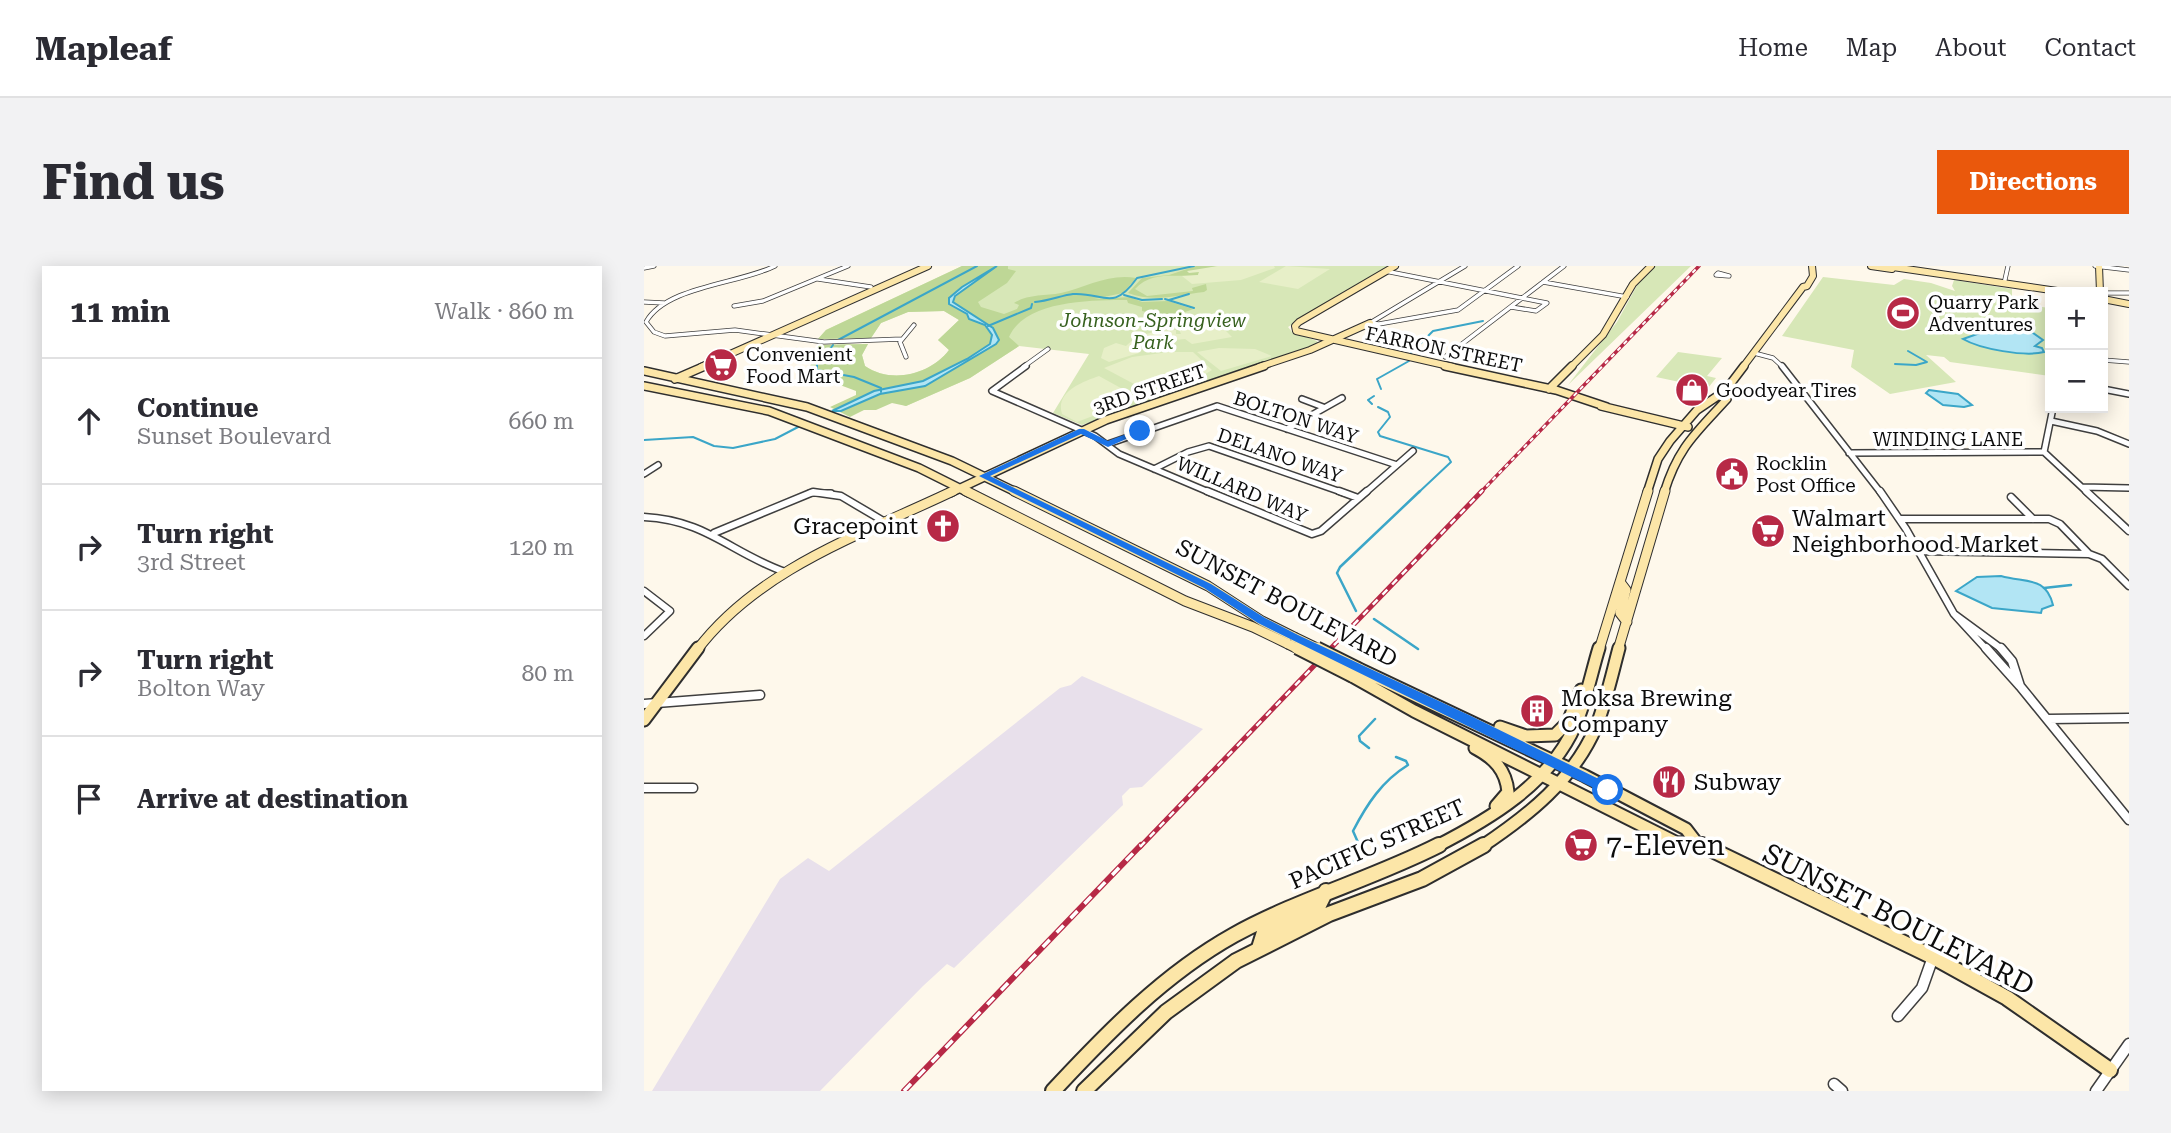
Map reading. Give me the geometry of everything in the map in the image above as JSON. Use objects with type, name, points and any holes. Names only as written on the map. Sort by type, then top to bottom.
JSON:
[{"type":"main road","points":[[646,388],[918,266]]},
{"type":"main road","points":[[646,388],[674,379],[928,266]]},
{"type":"main road","points":[[1385,271],[1395,266]]},
{"type":"main road","name":"PACIFIC STREET","points":[[1803,287],[1806,266]]},
{"type":"main road","points":[[1812,266],[1813,275]]},
{"type":"main road","points":[[1871,266],[1913,268],[1952,276]]},
{"type":"main road","points":[[2098,266],[2101,287]]},
{"type":"main road","points":[[1549,389],[1603,335],[1633,284],[1650,267]]},
{"type":"main road","points":[[1886,267],[2045,291]]},
{"type":"main road","name":"PACIFIC STREET","points":[[1053,1091],[1134,1008],[1173,974],[1236,934],[1326,891],[1405,860],[1483,821],[1519,797],[1544,775],[1575,726],[1658,459],[1712,395],[1726,391],[1820,268]]},
{"type":"main road","name":"FARRON STREET","points":[[1385,271],[1295,326],[1296,331],[1549,389],[1607,407],[1700,430]]},
{"type":"main road","points":[[871,287],[879,288]]},
{"type":"main road","points":[[2108,300],[2129,303]]},
{"type":"main road","name":"3RD STREET","points":[[644,720],[712,630],[749,597],[785,572],[1081,430],[1332,341],[1370,323]]},
{"type":"main road","name":"SUNSET BOULEVARD","points":[[644,371],[814,409],[983,476],[1208,586],[1291,640],[1355,672],[1454,730],[1677,843],[1696,842]]},
{"type":"main road","name":"SUNSET BOULEVARD","points":[[646,388],[753,407],[791,418],[961,487],[1185,601],[1291,640]]},
{"type":"main road","name":"PACIFIC STREET","points":[[1084,1091],[1171,1007],[1203,982],[1259,948],[1351,905],[1430,875],[1518,821],[1560,784],[1590,742],[1597,724],[1673,463],[1727,399],[1726,391]]},
{"type":"main road","points":[[791,418],[814,409]]},
{"type":"main road","points":[[1620,582],[1626,590],[1620,613],[1627,622]]},
{"type":"main road","name":"SUNSET BOULEVARD","points":[[1355,672],[1467,719],[1555,761],[1686,829],[1696,842],[1933,957],[2007,998],[2110,1070]]},
{"type":"main road","points":[[1467,719],[1487,722],[1520,735],[1551,735],[1564,729],[1579,692],[1589,685]]},
{"type":"main road","points":[[1454,730],[1467,744],[1497,763],[1508,781],[1508,792],[1503,801],[1489,811],[1483,821]]},
{"type":"main road","points":[[1259,948],[1264,932],[1317,909],[1326,891]]},
{"type":"main road","points":[[1155,991],[1171,1007]]},
{"type":"street","points":[[644,268],[653,266]]},
{"type":"street","points":[[775,266],[750,277],[689,293],[664,303],[646,319],[658,334],[673,336],[735,330],[824,342],[902,339]]},
{"type":"street","points":[[734,306],[762,301],[848,266]]},
{"type":"street","points":[[1370,323],[1465,266]]},
{"type":"street","name":"3RD STREET","points":[[1370,323],[1379,324],[1450,312],[1464,306],[1518,266]]},
{"type":"street","points":[[1436,363],[1564,266]]},
{"type":"street","points":[[1640,266],[1650,267]]},
{"type":"street","points":[[2004,284],[2008,266]]},
{"type":"street","points":[[2098,266],[2129,270]]},
{"type":"street","points":[[1724,274],[1728,268]]},
{"type":"street","points":[[1385,271],[1525,297],[1547,304],[1536,311],[1511,307]]},
{"type":"street","points":[[817,279],[871,287]]},
{"type":"street","points":[[1543,282],[1627,297]]},
{"type":"street","points":[[2108,292],[2129,293]]},
{"type":"street","points":[[644,302],[664,303]]},
{"type":"street","points":[[906,356],[901,349],[902,339],[914,325]]},
{"type":"street","name":"WILLARD WAY","points":[[1048,349],[992,391],[1081,430],[1108,444],[1119,454],[1312,534],[1321,531],[1413,451]]},
{"type":"street","points":[[1754,353],[1773,358],[1780,363],[1899,519],[1954,614],[2020,686],[2129,820]]},
{"type":"street","points":[[2108,360],[2129,362]]},
{"type":"street","points":[[2108,390],[2129,394]]},
{"type":"street","points":[[1287,429],[1342,398]]},
{"type":"street","points":[[1302,399],[1323,407]]},
{"type":"street","name":"BOLTON WAY","points":[[1108,444],[1217,405],[1397,464]]},
{"type":"street","name":"WINDING LANE","points":[[1849,453],[2043,452],[2047,447],[2052,413]]},
{"type":"street","points":[[2051,421],[2097,431],[2129,444]]},
{"type":"street","name":"DELANO WAY","points":[[1154,469],[1182,454],[1209,446],[1357,498]]},
{"type":"street","points":[[2043,452],[2129,531]]},
{"type":"street","points":[[644,474],[658,465]]},
{"type":"street","points":[[2081,487],[2129,488]]},
{"type":"street","points":[[714,533],[813,492],[824,490],[885,522]]},
{"type":"street","points":[[2011,498],[2032,519]]},
{"type":"street","points":[[644,517],[676,520],[714,533],[759,563],[785,572]]},
{"type":"street","points":[[1899,519],[2032,519],[2058,522],[2089,554]]},
{"type":"street","points":[[1919,551],[2089,554],[2102,559],[2129,586]]},
{"type":"street","points":[[644,591],[670,611],[644,636]]},
{"type":"street","points":[[1954,614],[2004,650],[2018,670],[2020,686]]},
{"type":"street","points":[[644,704],[760,695]]},
{"type":"street","points":[[2048,719],[2129,718]]},
{"type":"street","points":[[644,788],[693,788]]},
{"type":"street","points":[[1898,1016],[1922,988],[1933,957]]},
{"type":"street","points":[[2096,1091],[2129,1044]]},
{"type":"shaded area","points":[[1082,676],[1203,729],[1142,787],[1130,788],[1122,796],[1123,805],[954,968],[947,964],[923,986],[820,1091],[652,1091],[780,879],[808,858],[829,871],[1060,688],[1071,685]]},
{"type":"green space","name":"Johnson-Springview Park","points":[[962,266],[1388,266],[1288,327],[1292,332],[1317,341],[1318,344],[1082,425],[1053,413],[1089,354],[1019,346],[970,378],[906,406],[831,379],[817,345],[868,344],[862,355],[865,366],[886,375],[921,371],[941,359],[949,350],[938,340],[959,320],[944,311],[908,312],[881,323],[871,338],[818,339],[826,330]]},
{"type":"green space","points":[[962,266],[1008,266],[1008,269],[1016,271],[1007,283],[978,302],[981,307],[1004,314],[1017,309],[1019,305],[1014,303],[1025,298],[1061,293],[1117,277],[1136,278],[1123,293],[1094,299],[1130,297],[1142,302],[1168,301],[1193,309],[1168,315],[1156,314],[1142,311],[1142,307],[1128,303],[1127,300],[1079,302],[1044,309],[1017,325],[1009,337],[1019,346],[970,378],[906,406],[892,403],[876,410],[864,410],[850,417],[830,407],[856,395],[856,391],[808,373],[817,345],[868,344],[862,355],[865,366],[886,375],[910,374],[932,366],[941,359],[949,350],[938,340],[959,320],[944,311],[908,312],[881,323],[871,338],[818,339],[826,330]]},
{"type":"green space","points":[[1196,266],[1218,266],[1192,272],[1199,272],[1198,275],[1149,279],[1135,289],[1147,296],[1193,291],[1192,288],[1206,284],[1207,290],[1204,292],[1156,298],[1128,293],[1142,278],[1169,275]]},
{"type":"green space","points":[[1218,266],[1275,268],[1241,280],[1192,284],[1182,276],[1198,275],[1199,272],[1187,271]]},
{"type":"green space","points":[[1286,266],[1330,269],[1298,289],[1259,282]]},
{"type":"green space","points":[[1655,266],[1691,266],[1568,385],[1617,322],[1640,280]]},
{"type":"green space","points":[[1823,277],[1894,285],[1904,279],[1931,283],[1955,291],[1952,286],[1954,280],[2012,289],[2012,303],[2045,307],[2045,375],[1950,362],[1944,357],[1926,355],[1956,382],[1890,394],[1851,367],[1854,350],[1782,336]]},
{"type":"green space","points":[[1178,327],[1224,329],[1232,337],[1192,344],[1185,339],[1175,340],[1168,347],[1129,346],[1139,353],[1109,362],[1101,358],[1104,348],[1116,343],[1126,346],[1149,333],[1176,330],[1176,334],[1181,334]]},
{"type":"green space","points":[[1219,348],[1255,349],[1272,356],[1221,371],[1197,352]]},
{"type":"green space","points":[[1193,352],[1212,370],[1197,379],[1151,393],[1104,368],[1132,357]]},
{"type":"green space","points":[[1678,352],[1722,358],[1707,376],[1716,378],[1708,388],[1656,377]]},
{"type":"green space","points":[[1099,376],[1137,397],[1077,422],[1062,414],[1062,400],[1066,394],[1078,385]]},
{"type":"water","points":[[997,266],[955,296],[953,302],[993,328],[999,340],[996,344],[925,386],[880,394],[841,411],[832,411],[874,391],[923,381],[990,344],[992,335],[985,325],[969,319],[967,314],[949,304],[949,298]]},
{"type":"water","points":[[1997,323],[2033,333],[2043,340],[2035,346],[2042,348],[2044,352],[2003,351],[1963,339],[1983,332],[1980,328]]},
{"type":"water","points":[[1929,390],[1958,394],[1972,405],[1943,405],[1926,393]]},
{"type":"water","points":[[2001,576],[2040,585],[2050,596],[2053,605],[2042,609],[2041,613],[1992,608],[1956,591],[1977,577]]},
{"type":"waterway","points":[[838,340],[977,266]]},
{"type":"waterway","points":[[1035,302],[1073,294],[1114,298],[1128,289],[1137,278],[1194,266]]},
{"type":"waterway","points":[[1169,300],[1189,294]]},
{"type":"waterway","points":[[1124,295],[1142,300],[1162,299]]},
{"type":"waterway","points":[[1165,299],[1194,308]]},
{"type":"waterway","points":[[988,326],[1031,308],[1032,304]]},
{"type":"waterway","points":[[1410,354],[1433,331],[1483,321]]},
{"type":"waterway","points":[[833,345],[830,349],[841,351],[817,363],[817,370],[854,377],[881,388],[881,392]]},
{"type":"waterway","points":[[1895,364],[1916,365],[1927,362],[1908,351]]},
{"type":"waterway","points":[[1381,389],[1377,379],[1409,361]]},
{"type":"waterway","points":[[1372,404],[1368,400],[1374,396]]},
{"type":"waterway","points":[[1378,407],[1388,412],[1390,417],[1378,432],[1380,436],[1448,457],[1451,462],[1418,493]]},
{"type":"waterway","points":[[644,440],[693,437],[714,446],[733,448],[775,439],[800,426]]},
{"type":"waterway","points":[[1356,611],[1337,573],[1340,567],[1420,491]]},
{"type":"waterway","points":[[2044,588],[2071,585]]},
{"type":"waterway","points":[[1374,619],[1418,649]]},
{"type":"waterway","points":[[1369,748],[1360,741],[1359,736],[1375,719]]},
{"type":"waterway","points":[[1360,847],[1353,831],[1364,812],[1383,786],[1408,765],[1406,761],[1396,757]]},
{"type":"waterway","points":[[1345,867],[1366,855],[1358,845]]},
{"type":"railway","points":[[1480,493],[1699,266]]},
{"type":"railway","points":[[1140,847],[1482,491]]},
{"type":"railway","points":[[904,1091],[1141,845]]},
{"type":"place","name":"Quarry Park Adventures","points":[[1903,313]]},
{"type":"place","name":"Convenient Food Mart","points":[[721,365]]},
{"type":"place","name":"Goodyear Tires","points":[[1692,390]]},
{"type":"place","name":"Rocklin Post Office","points":[[1732,474]]},
{"type":"place","name":"Gracepoint","points":[[943,526]]},
{"type":"place","name":"Walmart Neighborhood Market","points":[[1768,531]]},
{"type":"place","name":"Moksa Brewing Company","points":[[1537,711]]},
{"type":"place","name":"Subway","points":[[1669,782]]},
{"type":"place","name":"7-Eleven","points":[[1581,845]]},
{"type":"route","points":[[1140,431],[1108,444],[1081,430],[983,476],[1208,586],[1262,621],[1585,776],[1608,790]]}]
